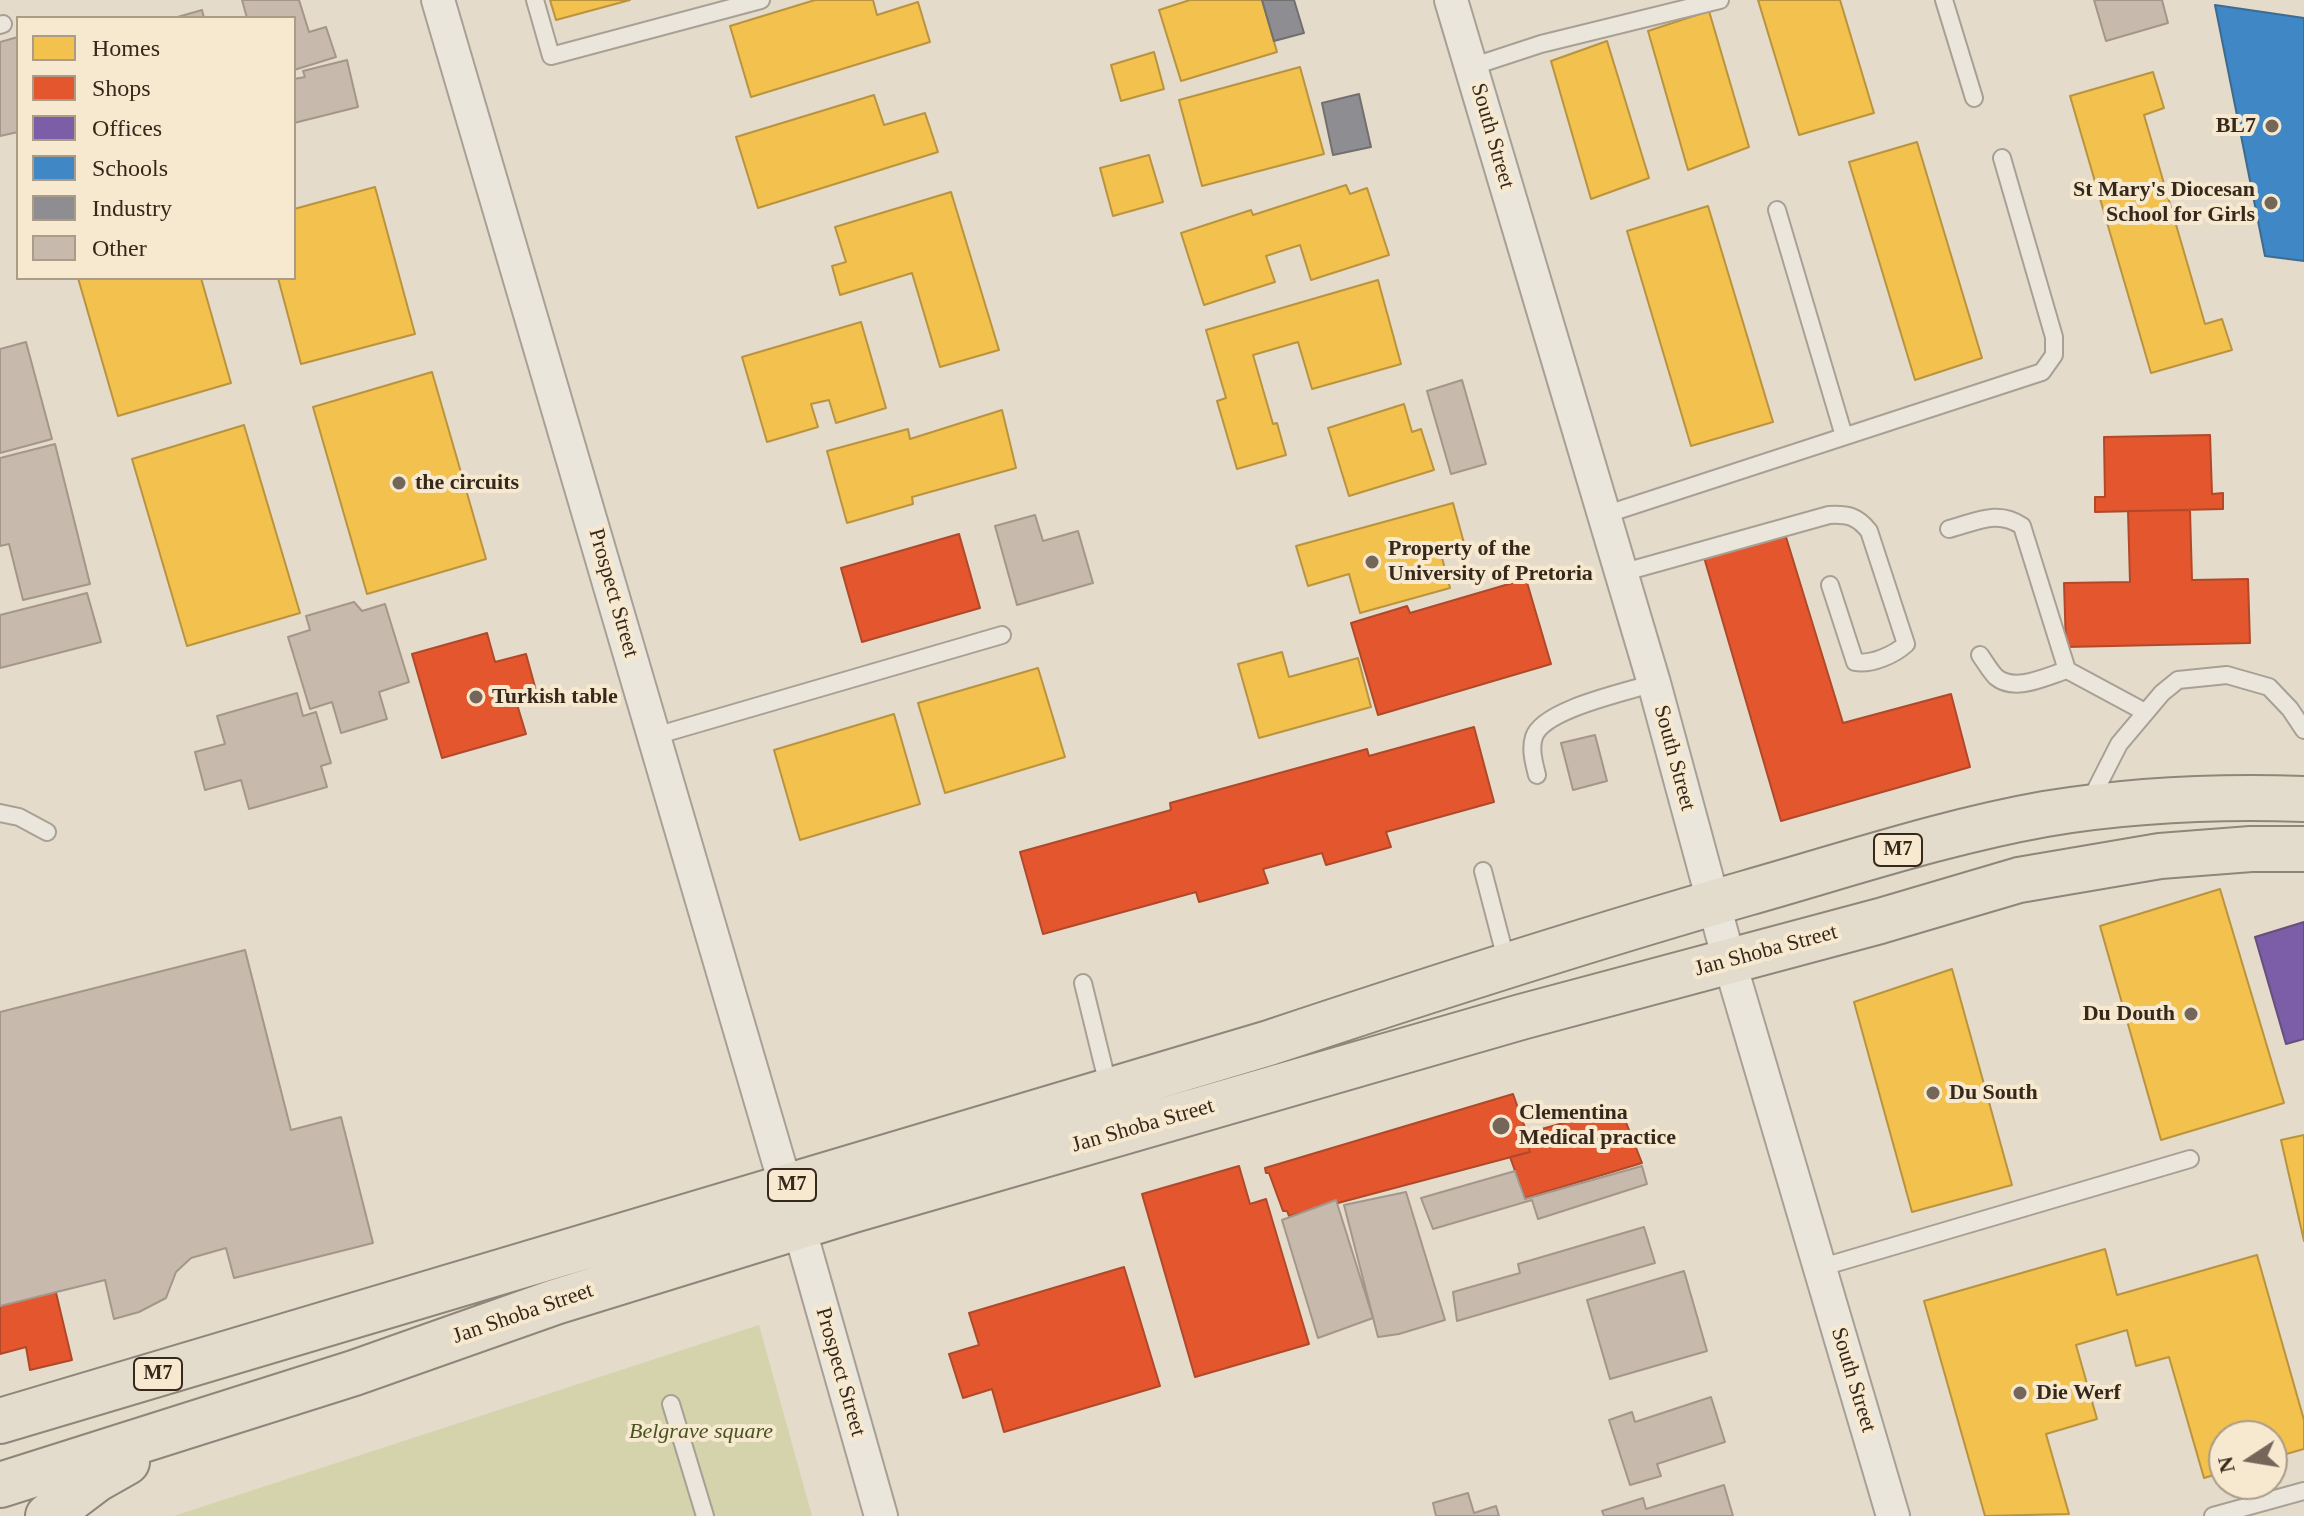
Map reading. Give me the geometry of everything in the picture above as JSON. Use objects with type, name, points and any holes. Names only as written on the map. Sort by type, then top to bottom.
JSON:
[{"type":"main road","name":"Jan Shoba Street","points":[[0,1485],[354,1373],[555,1302],[793,1207],[1110,1091],[1713,903],[1970,830],[2047,814],[2191,799],[2304,799]]},
{"type":"main road","name":"Jan Shoba Street","points":[[0,1421],[793,1207],[1880,921],[2019,880],[2160,856],[2251,849],[2304,849]]},
{"type":"main road","points":[[48,1516],[97,1479],[202,1420]]},
{"type":"street","name":"Prospect Street","points":[[438,0],[881,1516]]},
{"type":"street","name":"South Street","points":[[1451,0],[1654,683],[1729,960],[1893,1516]]},
{"type":"lane","points":[[535,0],[551,56],[761,0]]},
{"type":"lane","points":[[1471,67],[1541,44],[1720,0]]},
{"type":"lane","points":[[1944,0],[1974,98]]},
{"type":"lane","points":[[1604,515],[2042,372],[2054,355],[2054,337],[2002,158]]},
{"type":"lane","points":[[1777,210],[1844,436]]},
{"type":"lane","points":[[1621,573],[1829,515],[1847,514],[1859,519],[1869,531],[1905,632],[1906,644],[1899,650],[1864,664],[1855,662],[1830,585]]},
{"type":"lane","points":[[1949,529],[1998,516],[2010,517],[2022,526],[2067,670],[2145,712]]},
{"type":"lane","points":[[655,736],[1002,635]]},
{"type":"lane","points":[[1980,655],[1997,678],[2009,683],[2024,683],[2067,670]]},
{"type":"lane","points":[[2086,809],[2119,744],[2145,712],[2178,680],[2227,675],[2269,687],[2304,730]]},
{"type":"lane","points":[[1537,775],[1534,738],[1548,720],[1654,683]]},
{"type":"lane","points":[[0,813],[19,817],[47,832]]},
{"type":"lane","points":[[1483,871],[1508,965]]},
{"type":"lane","points":[[1083,983],[1110,1091]]},
{"type":"lane","points":[[1819,1268],[2190,1159]]},
{"type":"lane","points":[[671,1404],[705,1516]]},
{"type":"lane","points":[[2213,1516],[2304,1491]]},
{"type":"green space","name":"Belgrave square","points":[[759,1325],[812,1516],[174,1516]]},
{"type":"building: Homes","points":[[550,0],[630,0],[556,20]]},
{"type":"building: Homes","points":[[815,0],[873,0],[877,15],[918,2],[930,42],[751,97],[730,26]]},
{"type":"building: Homes","points":[[1190,0],[1262,0],[1277,52],[1181,81],[1159,10]]},
{"type":"building: Homes","points":[[1758,0],[1840,0],[1874,113],[1799,135]]},
{"type":"building: Homes","points":[[1709,11],[1749,147],[1688,170],[1648,31]]},
{"type":"building: Homes","points":[[1607,41],[1649,178],[1591,199],[1551,61]]},
{"type":"building: Homes","points":[[1154,52],[1164,89],[1121,101],[1111,65]]},
{"type":"building: Homes","points":[[1300,67],[1324,154],[1202,186],[1179,100]]},
{"type":"building: Homes","points":[[2153,72],[2164,108],[2144,115],[2205,324],[2222,319],[2232,350],[2151,373],[2070,96]]},
{"type":"building: Homes","points":[[874,95],[884,125],[925,113],[938,152],[758,208],[736,137]]},
{"type":"building: Homes","points":[[1917,142],[1982,358],[1915,380],[1849,162]]},
{"type":"building: Homes","points":[[1149,155],[1163,202],[1113,216],[1100,168]]},
{"type":"building: Homes","points":[[1346,185],[1350,194],[1367,188],[1389,255],[1311,280],[1300,245],[1266,256],[1275,282],[1204,305],[1181,233],[1251,210],[1253,215]]},
{"type":"building: Homes","points":[[375,187],[415,334],[301,364],[279,280],[296,280],[296,208]]},
{"type":"building: Homes","points":[[951,192],[999,350],[940,367],[912,273],[840,295],[832,266],[846,262],[835,227]]},
{"type":"building: Homes","points":[[1708,206],[1773,422],[1691,446],[1627,231]]},
{"type":"building: Homes","points":[[79,280],[202,280],[231,383],[118,416]]},
{"type":"building: Homes","points":[[1378,280],[1401,364],[1312,389],[1298,342],[1253,355],[1273,424],[1277,423],[1286,455],[1237,469],[1217,401],[1226,398],[1206,330]]},
{"type":"building: Homes","points":[[861,322],[886,408],[836,423],[829,400],[811,404],[818,427],[767,442],[742,357]]},
{"type":"building: Homes","name":"the circuits","points":[[432,372],[486,559],[367,594],[313,407]]},
{"type":"building: Homes","points":[[1404,404],[1412,432],[1421,429],[1434,470],[1349,496],[1328,428]]},
{"type":"building: Homes","points":[[1002,410],[1016,468],[912,497],[913,504],[847,523],[827,451],[908,429],[910,439]]},
{"type":"building: Homes","points":[[244,425],[300,613],[187,646],[132,459]]},
{"type":"building: Homes","name":"Property of the University of Pretoria","points":[[1453,503],[1464,543],[1440,550],[1450,588],[1360,613],[1349,574],[1308,586],[1296,546]]},
{"type":"building: Homes","points":[[1282,652],[1289,677],[1358,658],[1371,707],[1259,738],[1238,664]]},
{"type":"building: Homes","points":[[1038,668],[1065,757],[945,793],[918,703]]},
{"type":"building: Homes","points":[[894,714],[920,804],[800,840],[774,750]]},
{"type":"building: Homes","name":"Du Douth","points":[[2220,889],[2284,1103],[2161,1140],[2100,926]]},
{"type":"building: Homes","name":"Du South","points":[[1952,969],[2012,1185],[1912,1212],[1854,1002]]},
{"type":"building: Homes","points":[[2304,1135],[2304,1241],[2281,1140]]},
{"type":"building: Homes","name":"Die Werf","points":[[2105,1249],[2117,1295],[2257,1255],[2304,1420],[2304,1449],[2288,1454],[2288,1420],[2208,1420],[2208,1477],[2204,1478],[2169,1357],[2136,1366],[2127,1330],[2076,1345],[2097,1419],[2046,1434],[2069,1514],[1985,1516],[1924,1301]]},
{"type":"building: Shops","points":[[2210,435],[2212,494],[2223,493],[2223,509],[2095,512],[2095,497],[2105,497],[2104,437]]},
{"type":"building: Shops","points":[[2190,510],[2192,580],[2248,579],[2250,643],[2066,647],[2064,583],[2130,582],[2128,511]]},
{"type":"building: Shops","points":[[1782,524],[1843,723],[1951,694],[1970,767],[1781,821],[1701,547]]},
{"type":"building: Shops","points":[[959,534],[980,608],[862,642],[841,568]]},
{"type":"building: Shops","points":[[1526,579],[1551,664],[1378,715],[1351,623],[1407,606],[1410,613]]},
{"type":"building: Shops","name":"Turkish table","points":[[487,633],[495,662],[526,654],[537,694],[516,701],[526,734],[442,758],[412,654]]},
{"type":"building: Shops","points":[[1474,727],[1494,802],[1386,832],[1391,847],[1326,865],[1322,853],[1263,869],[1268,883],[1199,902],[1196,892],[1043,934],[1020,852],[1171,810],[1170,803],[1367,749],[1369,756]]},
{"type":"building: Shops","points":[[1513,1094],[1527,1133],[1524,1134],[1530,1152],[1289,1216],[1287,1211],[1283,1211],[1269,1173],[1266,1173],[1265,1168]]},
{"type":"building: Shops","points":[[1620,1107],[1642,1163],[1525,1198],[1510,1157],[1530,1152],[1524,1134]]},
{"type":"building: Shops","points":[[1239,1166],[1250,1204],[1266,1199],[1309,1344],[1195,1377],[1142,1194]]},
{"type":"building: Shops","points":[[43,1238],[72,1360],[30,1370],[26,1347],[0,1354],[0,1248]]},
{"type":"building: Shops","points":[[1124,1267],[1160,1386],[1004,1432],[992,1389],[963,1398],[949,1354],[979,1345],[969,1313]]},
{"type":"building: Offices","points":[[2304,922],[2304,1039],[2286,1044],[2255,937]]},
{"type":"building: Schools","name":"BL7","points":[[2215,5],[2304,18],[2304,261],[2265,256]]},
{"type":"building: Industry","points":[[1262,0],[1294,0],[1304,33],[1274,41]]},
{"type":"building: Industry","points":[[1359,94],[1371,147],[1333,155],[1322,103]]},
{"type":"building: Other","points":[[242,0],[299,0],[309,32],[326,27],[336,57],[296,69],[296,16],[246,16]]},
{"type":"building: Other","points":[[2094,0],[2162,0],[2168,23],[2106,41]]},
{"type":"building: Other","points":[[202,10],[204,16],[181,16]]},
{"type":"building: Other","points":[[16,38],[16,132],[0,136],[0,42]]},
{"type":"building: Other","points":[[347,60],[358,107],[296,122],[296,79],[305,77],[303,71]]},
{"type":"building: Other","points":[[26,342],[52,439],[0,453],[0,349]]},
{"type":"building: Other","points":[[1462,380],[1486,464],[1451,474],[1427,391]]},
{"type":"building: Other","points":[[55,444],[90,584],[23,600],[9,544],[0,546],[0,458]]},
{"type":"building: Other","points":[[1035,515],[1043,541],[1078,531],[1093,583],[1017,605],[995,526]]},
{"type":"building: Other","points":[[87,593],[101,642],[0,668],[0,615]]},
{"type":"building: Other","points":[[354,602],[362,611],[385,604],[409,682],[379,692],[387,719],[341,733],[332,702],[310,709],[288,637],[310,630],[306,616]]},
{"type":"building: Other","points":[[297,693],[303,716],[316,712],[331,763],[321,766],[327,787],[249,809],[241,780],[205,790],[195,752],[225,744],[217,716]]},
{"type":"building: Other","points":[[1595,735],[1607,781],[1573,790],[1561,743]]},
{"type":"building: Other","points":[[245,950],[291,1130],[341,1117],[373,1243],[234,1278],[226,1248],[191,1258],[176,1272],[166,1298],[139,1312],[114,1319],[105,1280],[0,1306],[0,1012]]},
{"type":"building: Other","points":[[1642,1166],[1647,1184],[1538,1219],[1532,1200],[1433,1229],[1421,1198],[1515,1171],[1525,1199]]},
{"type":"building: Other","points":[[1406,1192],[1445,1320],[1378,1337],[1344,1205]]},
{"type":"building: Other","points":[[1336,1200],[1373,1318],[1318,1338],[1282,1220]]},
{"type":"building: Other","points":[[1644,1227],[1655,1263],[1457,1321],[1453,1292],[1520,1273],[1518,1264]]},
{"type":"building: Other","points":[[1684,1271],[1707,1351],[1610,1379],[1587,1300]]},
{"type":"building: Other","points":[[1711,1397],[1725,1442],[1657,1464],[1661,1476],[1630,1485],[1609,1420],[1632,1412],[1635,1422]]},
{"type":"building: Other","points":[[1724,1485],[1733,1516],[1604,1516],[1602,1511],[1643,1498],[1646,1509]]},
{"type":"building: Other","points":[[1468,1493],[1474,1513],[1496,1506],[1499,1516],[1436,1516],[1433,1503]]},
{"type":"place","name":"BL7","points":[[2272,126]]},
{"type":"place","name":"St Mary's Diocesan School for Girls","points":[[2271,203]]},
{"type":"place","name":"the circuits","points":[[399,483]]},
{"type":"place","name":"Property of the University of Pretoria","points":[[1372,562]]},
{"type":"place","name":"Turkish table","points":[[476,697]]},
{"type":"place","name":"Du Douth","points":[[2191,1014]]},
{"type":"place","name":"Du South","points":[[1933,1093]]},
{"type":"place","name":"Clementina Medical practice","points":[[1501,1126]]},
{"type":"place","name":"Die Werf","points":[[2020,1393]]}]
